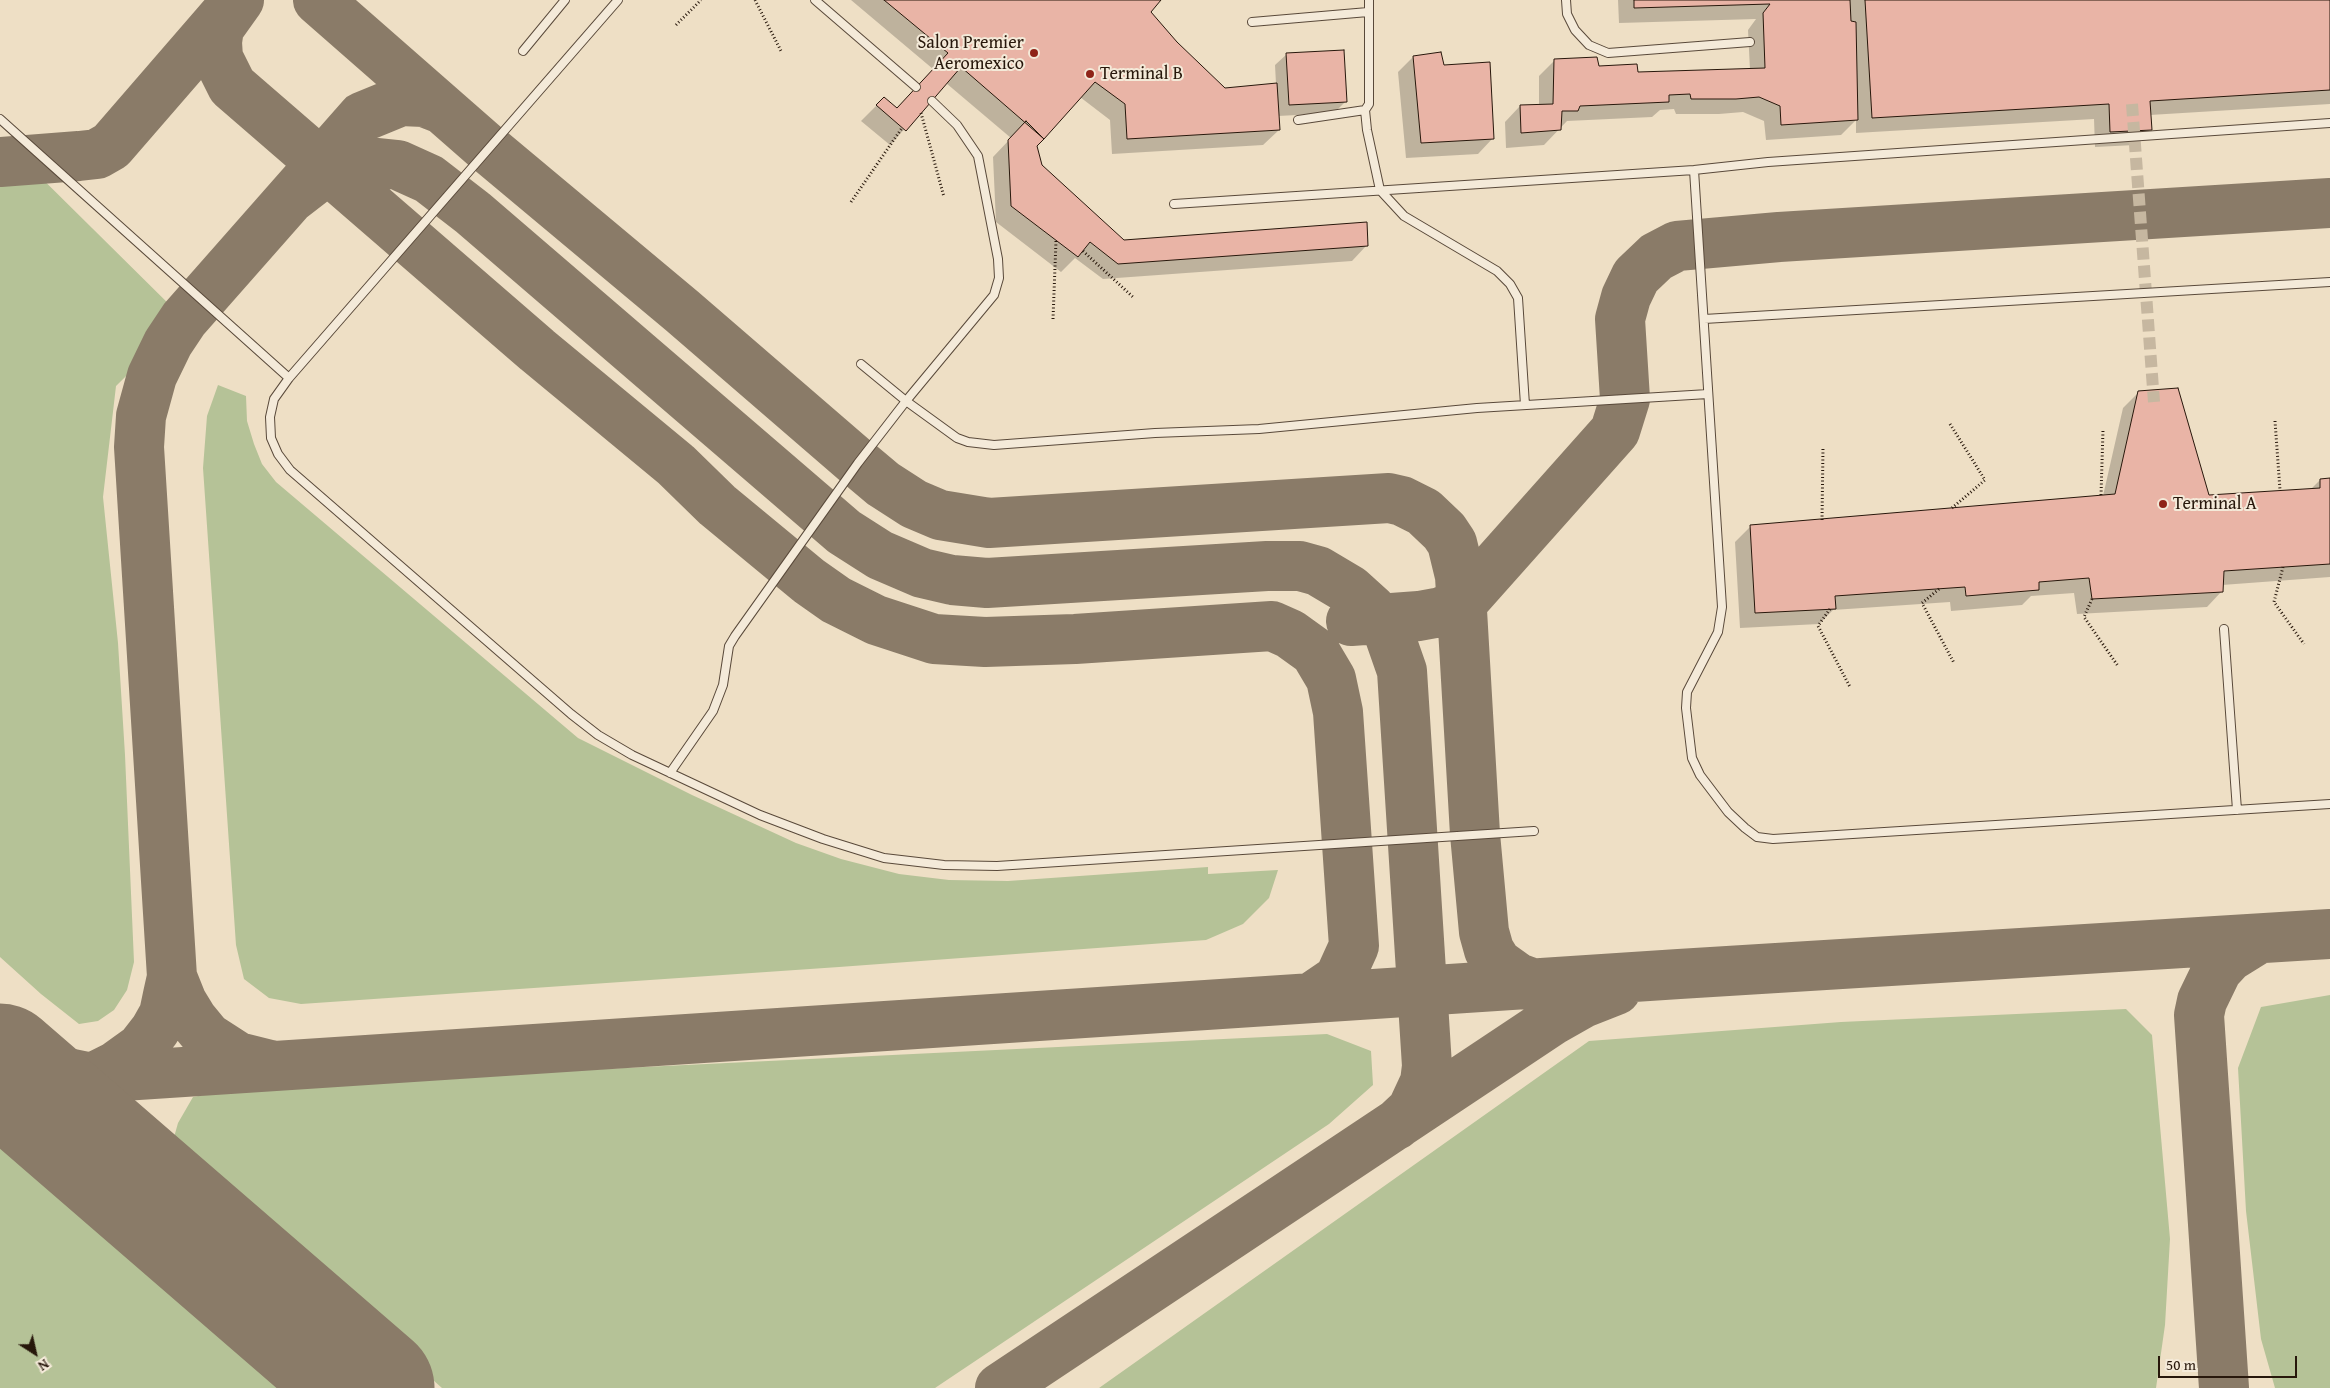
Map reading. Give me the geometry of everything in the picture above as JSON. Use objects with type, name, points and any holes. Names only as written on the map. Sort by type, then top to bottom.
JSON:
[{"type":"lane","points":[[523,51],[565,0]]},
{"type":"lane","points":[[618,0],[289,378],[274,398],[270,417],[271,438],[278,454],[290,470],[571,714],[598,735],[670,773],[760,814],[823,839],[884,858],[944,865],[997,866],[1534,831]]},
{"type":"lane","points":[[815,0],[916,87]]},
{"type":"lane","points":[[1369,0],[1371,97],[1365,110],[1367,130],[1380,190],[1404,216],[1497,271],[1510,284],[1518,298],[1525,405]]},
{"type":"lane","points":[[1566,0],[1567,14],[1575,30],[1589,45],[1608,53],[1750,42]]},
{"type":"lane","points":[[1252,22],[1368,12]]},
{"type":"lane","points":[[670,773],[713,711],[723,685],[729,646],[735,636],[858,463],[906,401],[994,295],[999,278],[998,259],[978,156],[957,125],[932,101]]},
{"type":"lane","points":[[1298,120],[1365,110]]},
{"type":"lane","points":[[0,119],[289,378]]},
{"type":"lane","points":[[1174,204],[1694,170],[1768,162],[2330,123]]},
{"type":"lane","points":[[1694,170],[1722,607],[1718,632],[1687,692],[1686,708],[1692,758],[1700,775],[1728,812],[1758,837],[1792,838],[2330,804]]},
{"type":"lane","points":[[1704,319],[2330,282]]},
{"type":"lane","points":[[861,364],[906,401],[957,438],[968,442],[994,445],[1155,433],[1259,429],[1525,405],[1708,394]]},
{"type":"lane","points":[[2224,629],[2237,810]]},
{"type":"path","points":[[676,25],[701,0]]},
{"type":"path","points":[[755,0],[781,51]]},
{"type":"path","points":[[921,114],[944,197]]},
{"type":"path","points":[[851,202],[902,128]]},
{"type":"path","points":[[1053,319],[1056,241]]},
{"type":"path","points":[[1082,251],[1134,298]]},
{"type":"path","points":[[2275,421],[2280,490]]},
{"type":"path","points":[[1950,424],[1985,480],[1952,508]]},
{"type":"path","points":[[2101,495],[2103,430]]},
{"type":"path","points":[[1822,520],[1824,447]]},
{"type":"path","points":[[2283,567],[2274,602],[2304,644]]},
{"type":"path","points":[[1939,588],[1922,603],[1954,663]]},
{"type":"path","points":[[2092,599],[2084,617],[2118,666]]},
{"type":"path","points":[[1830,609],[1818,626],[1850,687]]},
{"type":"green space","points":[[0,137],[184,319],[116,386],[103,497],[118,643],[134,962],[127,990],[114,1010],[98,1021],[79,1024],[41,994],[0,957]]},
{"type":"green space","points":[[218,385],[246,396],[247,421],[254,444],[262,464],[276,482],[578,738],[692,795],[796,843],[841,859],[899,874],[949,880],[1008,881],[1208,867],[1208,874],[1278,870],[1269,898],[1243,924],[1206,940],[301,1004],[269,998],[244,979],[236,945],[203,468],[207,416]]},
{"type":"green space","points":[[2330,995],[2330,1388],[2275,1388],[2261,1339],[2246,1211],[2238,1068],[2261,1007]]},
{"type":"green space","points":[[2126,1009],[2152,1035],[2170,1239],[2165,1325],[2156,1388],[1099,1388],[1589,1041],[1841,1022]]},
{"type":"green space","points":[[1327,1034],[1371,1051],[1373,1085],[1329,1124],[935,1388],[442,1388],[171,1148],[178,1123],[193,1097],[251,1086]]},
{"type":"green space","points":[[0,1140],[23,1150],[302,1388],[0,1388]]},
{"type":"building","name":"Terminal B","points":[[884,0],[1161,0],[1151,12],[1177,42],[1225,88],[1277,83],[1280,130],[1127,139],[1125,104],[1095,82],[1044,139],[961,67],[906,131],[876,105],[884,97],[897,108],[948,53]]},
{"type":"building","points":[[1634,0],[1850,0],[1851,21],[1856,22],[1858,120],[1781,125],[1780,106],[1759,97],[1691,99],[1690,94],[1669,95],[1669,102],[1580,106],[1578,111],[1562,111],[1561,130],[1521,133],[1520,105],[1553,104],[1554,59],[1597,57],[1599,66],[1637,64],[1638,72],[1765,68],[1763,13],[1770,4],[1634,8]]},
{"type":"building","points":[[1865,0],[2330,0],[2330,90],[2150,101],[2152,130],[2110,132],[2109,104],[1872,118]]},
{"type":"building","points":[[1344,50],[1347,102],[1289,105],[1286,53]]},
{"type":"building","points":[[1441,52],[1444,65],[1490,62],[1494,139],[1421,143],[1413,56]]},
{"type":"building","points":[[1026,121],[1044,139],[1037,146],[1042,165],[1124,240],[1367,222],[1368,246],[1118,264],[1090,242],[1078,257],[1011,206],[1008,140]]},
{"type":"building","name":"Terminal A","points":[[2178,388],[2209,495],[2320,488],[2320,479],[2330,478],[2330,564],[2224,571],[2223,592],[2092,599],[2089,578],[2039,582],[2039,590],[1966,596],[1965,587],[1835,596],[1836,609],[1755,613],[1750,525],[2115,494],[2138,391]]},
{"type":"taxiway","points":[[239,0],[219,28],[217,42],[218,58],[232,86],[537,350],[676,465],[717,505],[809,581],[836,600],[876,620],[934,639],[985,642],[1075,639],[1272,626],[1290,634],[1315,652],[1331,679],[1338,712],[1354,946],[1339,979],[1311,998]]},
{"type":"taxiway","points":[[318,0],[487,148],[682,311],[858,463],[883,484],[914,504],[940,515],[989,523],[1389,498],[1402,501],[1424,512],[1444,531],[1452,543],[1460,576],[1475,834],[1484,932],[1489,950],[1497,963],[1518,978],[1537,985]]},
{"type":"taxiway","points":[[0,162],[97,154],[111,146],[228,11]]},
{"type":"taxiway","points":[[0,1047],[53,1070],[92,1078],[116,1066],[141,1048],[155,1030],[164,1014],[172,977],[139,447],[141,416],[152,376],[168,343],[184,319],[362,117],[401,101],[424,102],[442,109]]},
{"type":"taxiway","points":[[291,198],[330,171],[348,165],[369,162],[398,165],[429,179],[473,213],[844,532],[880,555],[922,573],[952,580],[987,583],[1267,566],[1300,566],[1318,571],[1350,590],[1371,609],[1388,631],[1402,671],[1427,1066],[1425,1082],[1412,1110],[1396,1125]]},
{"type":"taxiway","points":[[1351,621],[1419,616],[1441,612],[1461,604],[1615,431],[1625,399],[1620,319],[1626,297],[1636,276],[1656,257],[1677,246],[1779,237],[2330,203]]},
{"type":"taxiway","points":[[0,1088],[24,1087],[92,1078],[1679,974],[2330,934]]},
{"type":"taxiway","points":[[2224,1388],[2199,1015],[2202,1001],[2217,970],[2229,957],[2258,939]]},
{"type":"taxiway","points":[[172,977],[182,1002],[193,1020],[207,1037],[238,1057],[270,1065]]},
{"type":"taxiway","points":[[1000,1388],[1553,1020],[1583,1003],[1616,990]]},
{"type":"taxiway","points":[[0,1099],[87,1142]]},
{"type":"runway","points":[[0,1066],[372,1388]]},
{"type":"tunnel","points":[[2132,104],[2154,402]]},
{"type":"place","name":"Salon Premier Aeromexico","points":[[1034,53]]},
{"type":"place","name":"Terminal B","points":[[1090,74]]},
{"type":"place","name":"Terminal A","points":[[2163,504]]}]
